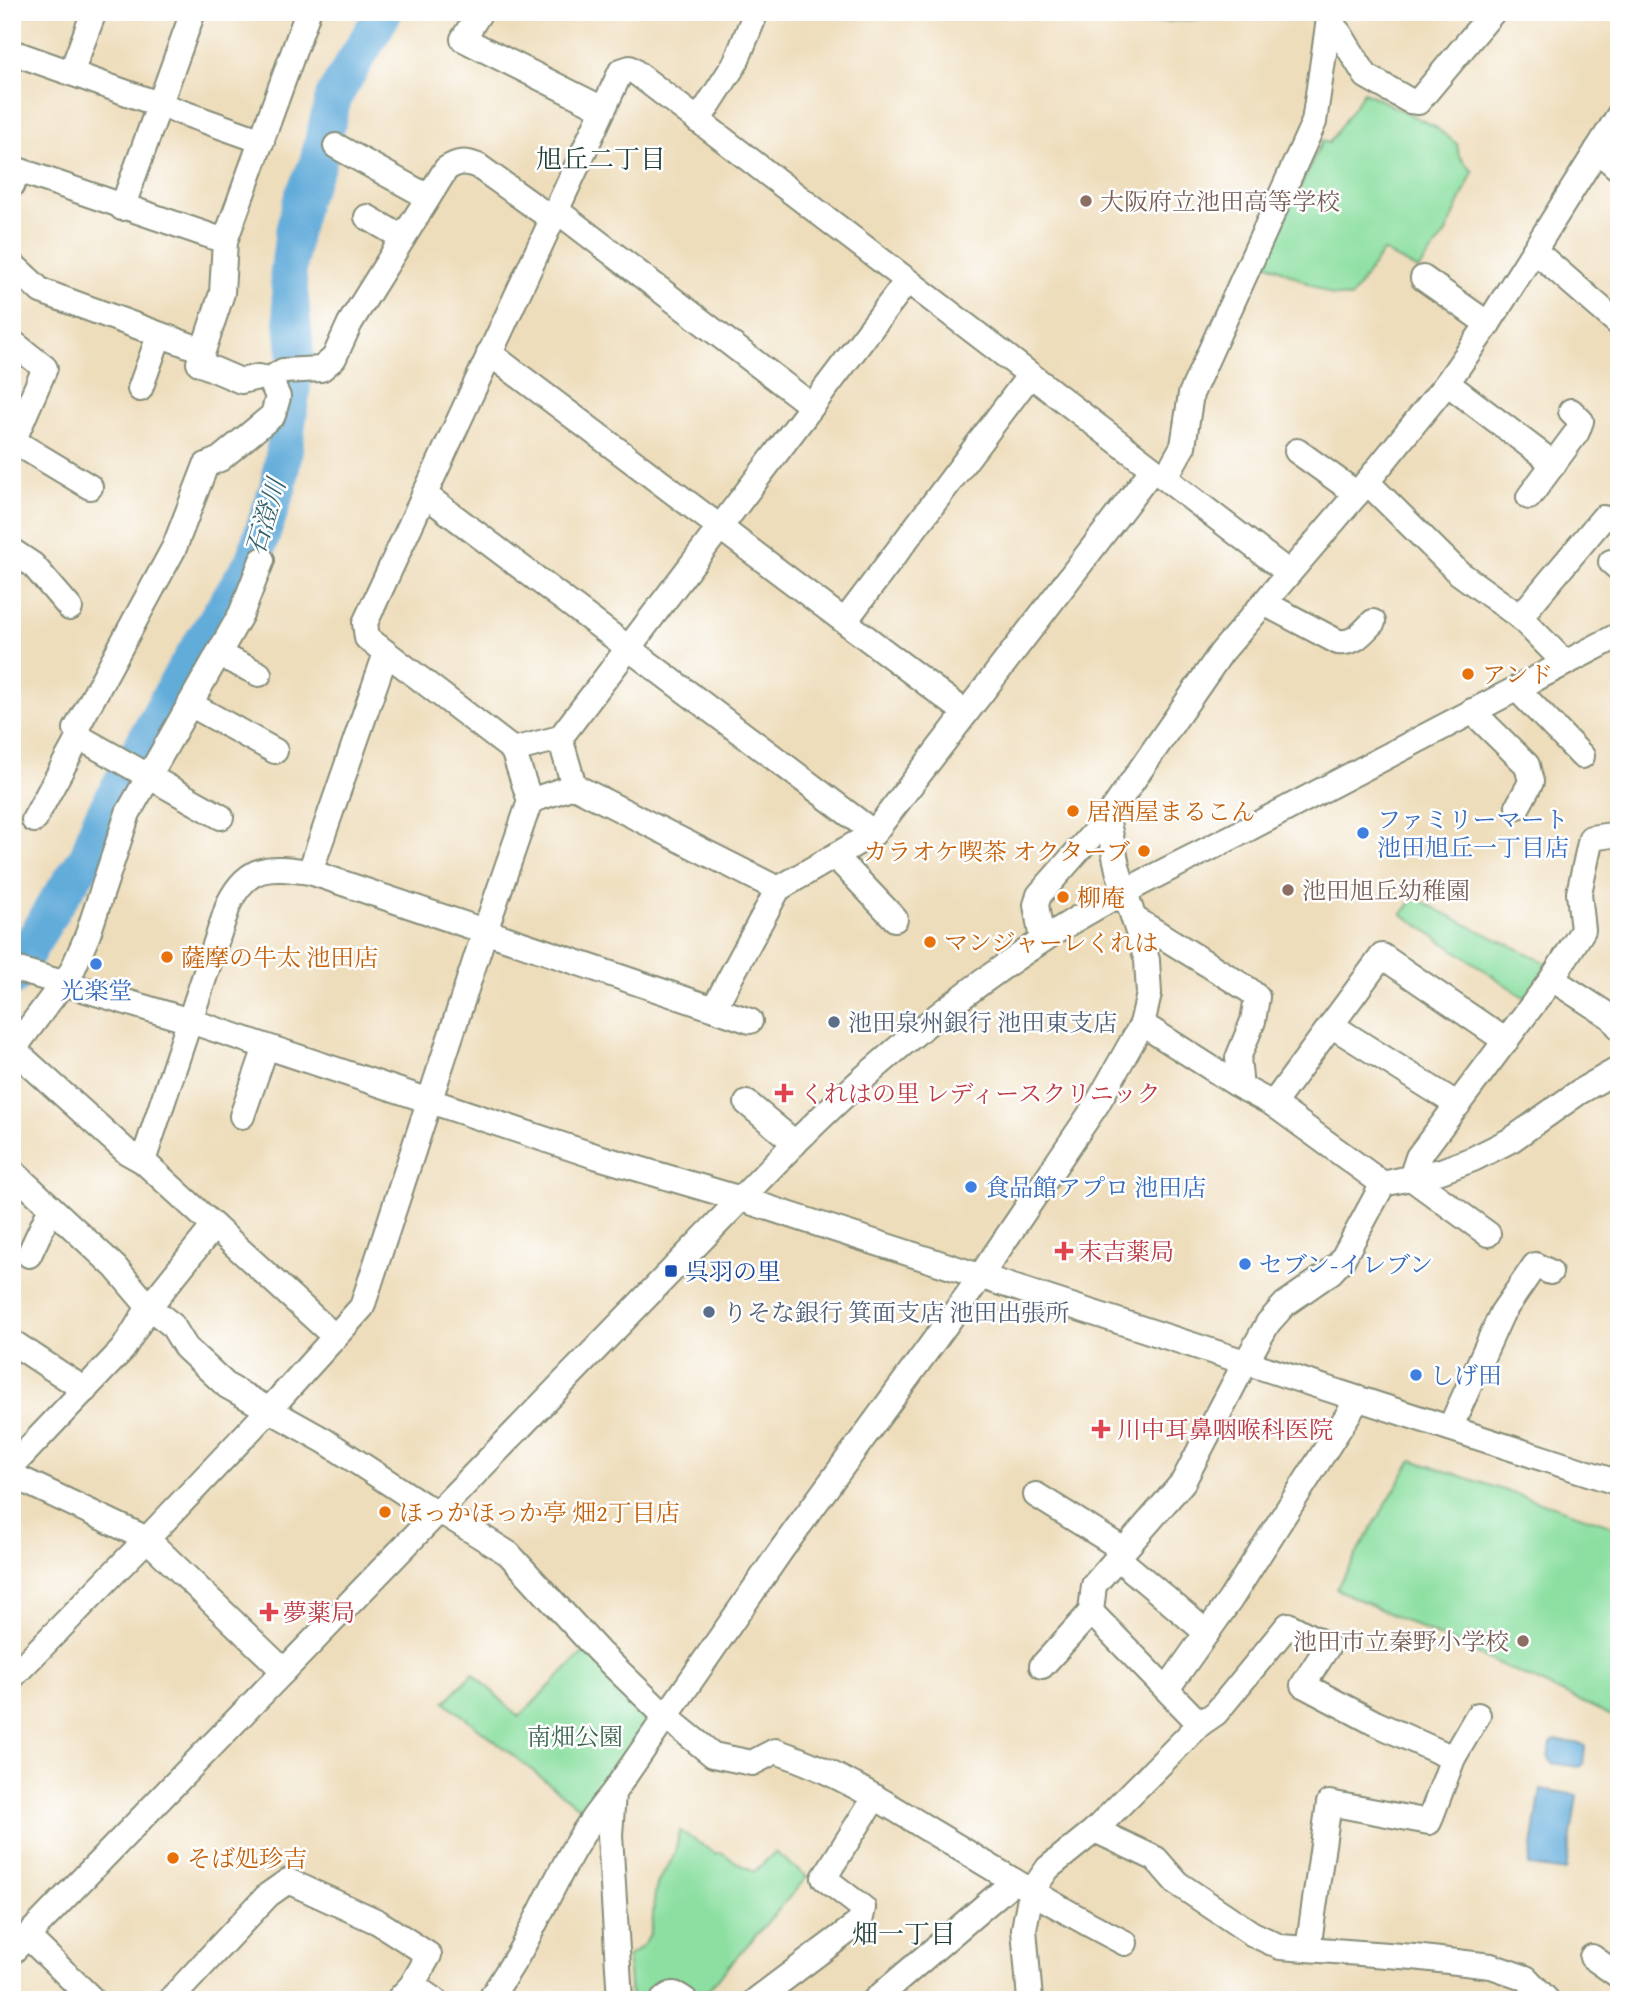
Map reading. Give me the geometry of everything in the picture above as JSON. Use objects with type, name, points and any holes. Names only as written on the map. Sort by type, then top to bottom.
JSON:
[{"type":"street","points":[[71,73],[94,12]]},
{"type":"street","points":[[122,208],[193,12]]},
{"type":"street","points":[[308,12],[225,241],[222,293],[199,363],[241,381],[321,369],[334,358],[350,323],[446,169],[466,161],[554,214],[812,406]]},
{"type":"street","points":[[480,12],[463,39],[603,109]]},
{"type":"street","points":[[698,121],[736,62],[756,12]]},
{"type":"street","points":[[1330,17],[1366,76],[1410,101],[1418,102],[1486,15]]},
{"type":"street","points":[[714,1008],[778,889],[874,832],[966,713],[1183,446],[1191,394],[1314,122],[1330,17]]},
{"type":"street","points":[[12,52],[262,141]]},
{"type":"street","points":[[12,1677],[147,1539],[362,1307],[530,801],[513,750],[367,638],[365,623],[621,71],[630,68],[1289,573]]},
{"type":"street","points":[[1042,940],[1036,905],[1039,895],[1107,818],[1221,653],[1362,488],[1447,383],[1535,251],[1619,115]]},
{"type":"street","points":[[336,146],[428,197]]},
{"type":"street","points":[[1597,150],[1619,169]]},
{"type":"street","points":[[12,185],[18,170],[122,208],[225,241]]},
{"type":"street","points":[[367,217],[403,238]]},
{"type":"street","points":[[1535,251],[1619,324]]},
{"type":"street","points":[[12,264],[41,291],[202,350]]},
{"type":"street","points":[[1423,278],[1488,324]]},
{"type":"street","points":[[513,750],[560,738],[907,281]]},
{"type":"street","points":[[140,389],[159,336]]},
{"type":"street","points":[[12,342],[45,368],[13,441],[90,487]]},
{"type":"street","points":[[489,353],[966,713]]},
{"type":"street","points":[[221,817],[79,737],[76,729],[174,548],[206,465],[220,459],[273,415],[278,397],[277,375]]},
{"type":"street","points":[[845,621],[1030,375]]},
{"type":"street","points":[[1447,383],[1554,464]]},
{"type":"street","points":[[1529,497],[1579,428]]},
{"type":"street","points":[[1297,451],[1362,488],[1439,542],[1458,572],[1520,617],[1566,663]]},
{"type":"street","points":[[424,494],[874,832]]},
{"type":"street","points":[[1520,617],[1603,517]]},
{"type":"street","points":[[12,551],[33,565],[70,608]]},
{"type":"street","points":[[262,560],[241,614],[128,813],[88,934],[72,971],[54,981],[13,1050],[127,1152],[143,1161],[335,1337]]},
{"type":"street","points":[[1264,603],[1338,642],[1348,643],[1355,639],[1372,621]]},
{"type":"street","points":[[93,2000],[20,1944],[795,1143],[888,1054],[972,988],[1042,940],[1126,893],[1619,635]]},
{"type":"street","points":[[310,872],[386,653]]},
{"type":"street","points":[[218,654],[259,674]]},
{"type":"street","points":[[1517,689],[1582,757]]},
{"type":"street","points":[[190,704],[275,751]]},
{"type":"street","points":[[1472,711],[1527,765],[1531,782],[1518,806]]},
{"type":"street","points":[[34,820],[79,737]]},
{"type":"street","points":[[560,738],[574,786]]},
{"type":"street","points":[[530,801],[574,786],[778,889]]},
{"type":"street","points":[[490,2000],[523,1947],[592,1817],[613,1793],[782,1549],[919,1364],[1097,1104],[1142,1024],[1149,994],[1147,960],[1118,870],[1107,818]]},
{"type":"street","points":[[1411,1178],[1418,1157],[1552,979],[1583,930],[1579,893],[1591,838],[1619,834]]},
{"type":"street","points":[[836,857],[895,919]]},
{"type":"street","points":[[143,1161],[229,903],[238,885],[250,876],[273,867],[310,872],[750,1021]]},
{"type":"street","points":[[1135,919],[1258,997],[1253,1021],[1237,1058],[1241,1087]]},
{"type":"street","points":[[1273,1104],[1382,956],[1506,1041]]},
{"type":"street","points":[[12,968],[190,1021],[595,1156],[741,1199],[1619,1483]]},
{"type":"street","points":[[1552,979],[1611,1017],[1619,1027]]},
{"type":"street","points":[[1142,1024],[1241,1087],[1273,1104],[1383,1184],[1441,1171],[1511,1140],[1579,1092],[1619,1069]]},
{"type":"street","points":[[1331,1025],[1458,1105]]},
{"type":"street","points":[[242,1116],[266,1047]]},
{"type":"street","points":[[747,1104],[795,1143]]},
{"type":"street","points":[[12,1171],[115,1267],[149,1307],[172,1325],[186,1348],[228,1386],[326,1441],[423,1505],[509,1553],[599,1652],[665,1716],[713,1755],[752,1763],[775,1751],[810,1762],[1125,1943]]},
{"type":"street","points":[[1411,1178],[1488,1234]]},
{"type":"street","points":[[1042,1666],[1091,1612],[1094,1586],[1183,1482],[1268,1323],[1285,1304],[1331,1272],[1342,1260],[1383,1184]]},
{"type":"street","points":[[29,1255],[51,1208]]},
{"type":"street","points":[[12,1466],[122,1349],[149,1307],[214,1226]]},
{"type":"street","points":[[1450,1429],[1502,1313],[1535,1265],[1550,1272]]},
{"type":"street","points":[[12,1342],[85,1390]]},
{"type":"street","points":[[1167,1689],[1358,1399]]},
{"type":"street","points":[[12,1475],[147,1539],[284,1671]]},
{"type":"street","points":[[1036,1495],[1112,1543],[1125,1564],[1206,1633]]},
{"type":"street","points":[[1091,1612],[1199,1724]]},
{"type":"street","points":[[875,2000],[1096,1830],[1199,1724],[1216,1713],[1288,1625],[1328,1646],[1303,1685],[1375,1723],[1453,1758]]},
{"type":"street","points":[[1308,1949],[1329,1803],[1429,1822],[1453,1758],[1478,1715]]},
{"type":"street","points":[[613,1793],[610,1835],[620,2000]]},
{"type":"street","points":[[756,2000],[860,1922],[863,1908],[824,1878],[875,1797]]},
{"type":"street","points":[[1096,1830],[1156,1859],[1177,1883],[1251,1933],[1280,1947],[1415,1957],[1491,1966],[1526,1978],[1547,2000]]},
{"type":"street","points":[[170,2000],[268,1895],[288,1881],[378,1922],[429,1955],[405,1993],[434,2000]]},
{"type":"street","points":[[1023,1886],[1030,2000]]},
{"type":"street","points":[[1592,1957],[1619,1976]]},
{"type":"street","points":[[663,2000],[670,1993],[675,1993],[685,2000]]},
{"type":"green space","points":[[1124,12],[1240,12],[1236,16],[1151,23]]},
{"type":"green space","name":"大阪府立池田高等学校","points":[[1364,92],[1434,126],[1457,144],[1459,156],[1473,172],[1446,233],[1418,270],[1383,251],[1351,298],[1332,295],[1265,262],[1322,141],[1329,143]]},
{"type":"green space","points":[[1415,897],[1547,963],[1538,982],[1525,998],[1402,914]]},
{"type":"green space","name":"池田市立秦野小学校","points":[[1412,1460],[1619,1528],[1619,1708],[1614,1717],[1336,1589]]},
{"type":"green space","name":"南畑公園","points":[[587,1649],[650,1712],[649,1728],[585,1812],[445,1702],[473,1673],[519,1717]]},
{"type":"green space","points":[[680,1831],[717,1854],[719,1852],[754,1872],[775,1852],[807,1877],[701,1998],[669,1980],[652,2000],[631,2000],[628,1956],[646,1942],[650,1934],[657,1885],[673,1857]]},
{"type":"water","points":[[1555,1740],[1582,1744],[1585,1747],[1583,1764],[1579,1767],[1552,1763],[1549,1759],[1551,1743]]},
{"type":"water","points":[[1541,1789],[1577,1795],[1566,1871],[1529,1866]]},
{"type":"waterway","name":"石澄川","points":[[12,978],[55,904],[88,856],[99,823],[182,674],[253,561],[278,487],[296,357],[288,275],[293,234],[302,198],[317,165],[334,96],[384,12]]},
{"type":"place","name":"大阪府立池田高等学校","points":[[1086,201]]},
{"type":"place","name":"アンド","points":[[1468,674]]},
{"type":"place","name":"居酒屋まるこん","points":[[1073,811]]},
{"type":"place","name":"ファミリーマート 池田旭丘一丁目店","points":[[1363,833]]},
{"type":"place","name":"カラオケ喫茶 オクターブ","points":[[1144,851]]},
{"type":"place","name":"池田旭丘幼稚園","points":[[1288,890]]},
{"type":"place","name":"柳庵","points":[[1063,897]]},
{"type":"place","name":"マンジャーレくれは","points":[[930,942]]},
{"type":"place","name":"薩摩の牛太 池田店","points":[[167,957]]},
{"type":"place","name":"光楽堂","points":[[96,964]]},
{"type":"place","name":"池田泉州銀行 池田東支店","points":[[834,1022]]},
{"type":"place","name":"くれはの里 レディースクリニック","points":[[784,1093]]},
{"type":"place","name":"食品館アプロ 池田店","points":[[971,1187]]},
{"type":"place","name":"末吉薬局","points":[[1064,1251]]},
{"type":"place","name":"セブン-イレブン","points":[[1245,1264]]},
{"type":"place","name":"呉羽の里","points":[[671,1271]]},
{"type":"place","name":"りそな銀行 箕面支店 池田出張所","points":[[709,1312]]},
{"type":"place","name":"しげ田","points":[[1416,1375]]},
{"type":"place","name":"川中耳鼻咽喉科医院","points":[[1101,1429]]},
{"type":"place","name":"ほっかほっか亭 畑2丁目店","points":[[385,1512]]},
{"type":"place","name":"夢薬局","points":[[269,1612]]},
{"type":"place","name":"池田市立秦野小学校","points":[[1523,1641]]},
{"type":"place","name":"そば処珍吉","points":[[173,1858]]},
{"type":"district","name":"旭丘二丁目","points":[[601,158]]},
{"type":"district","name":"畑一丁目","points":[[904,1933]]}]
